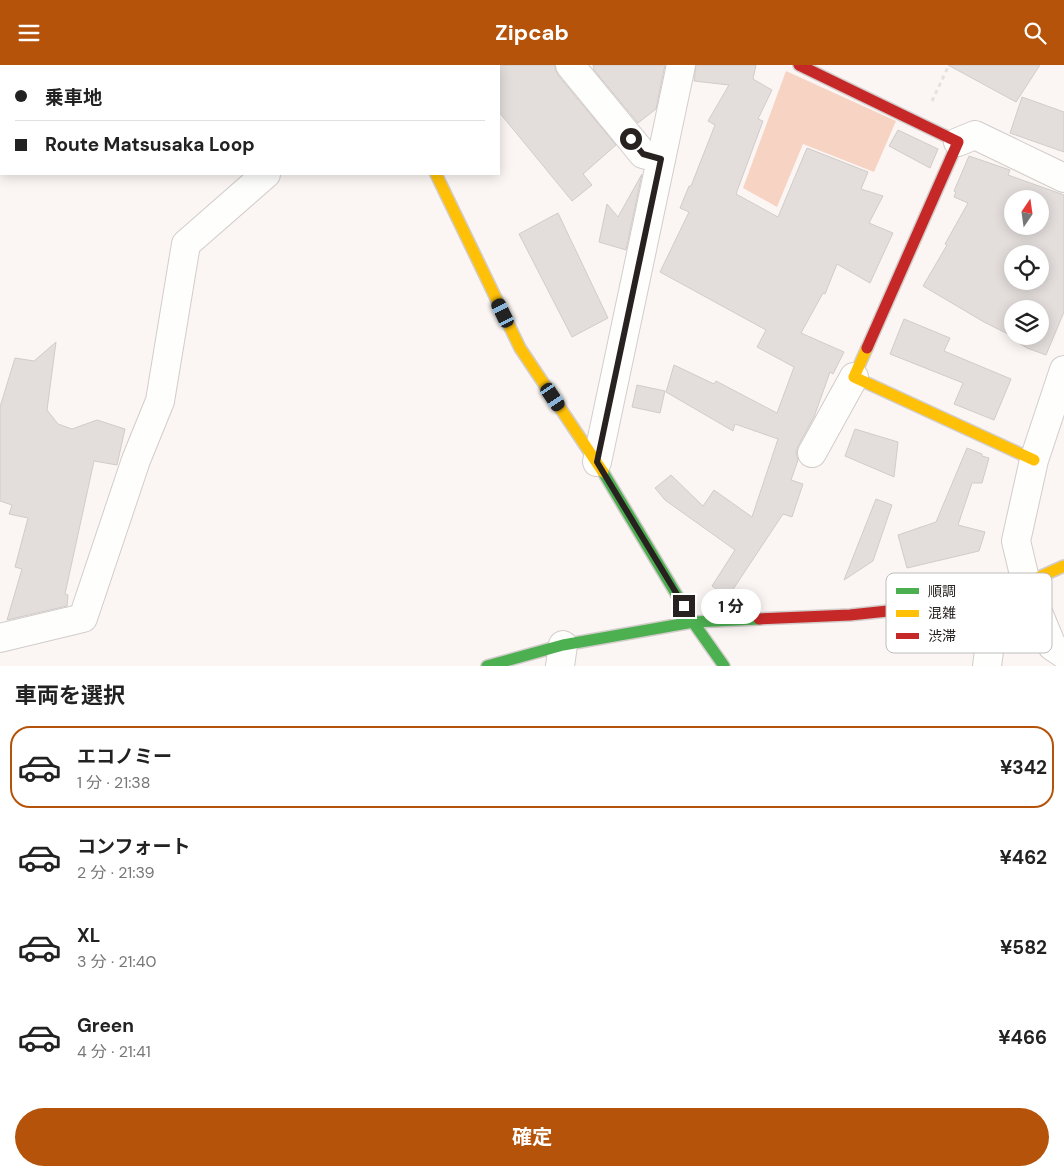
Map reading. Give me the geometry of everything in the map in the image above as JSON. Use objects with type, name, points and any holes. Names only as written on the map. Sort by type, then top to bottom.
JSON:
[{"type":"main road","points":[[799,65],[958,142],[854,377],[1034,460]]},
{"type":"main road","points":[[436,175],[520,349],[597,462],[693,622],[724,666]]},
{"type":"main road","points":[[1048,573],[1064,566]]},
{"type":"main road","points":[[487,666],[562,655],[693,622],[850,615],[886,611]]},
{"type":"street","points":[[570,65],[643,154],[661,159]]},
{"type":"street","points":[[597,462],[681,65]]},
{"type":"street","points":[[958,142],[975,135],[1064,179]]},
{"type":"street","points":[[0,638],[83,618],[136,460],[160,401],[186,244],[265,175]]},
{"type":"street","points":[[1024,573],[1016,541],[1034,460],[1064,371]]},
{"type":"street","points":[[812,453],[854,377]]},
{"type":"street","points":[[1052,646],[1064,654]]},
{"type":"street","points":[[987,666],[989,653]]},
{"type":"path","points":[[920,124],[949,65]]},
{"type":"shaded area","points":[[786,71],[896,121],[874,172],[803,144],[777,207],[743,188]]},
{"type":"building","points":[[500,65],[555,65],[558,75],[616,145],[583,174],[592,185],[572,201],[500,113]]},
{"type":"building","points":[[593,65],[665,65],[656,109],[638,123],[594,70]]},
{"type":"building","points":[[696,65],[756,65],[753,79],[772,90],[758,119],[763,121],[736,194],[778,217],[807,148],[868,172],[861,189],[883,196],[869,223],[893,233],[870,283],[837,264],[825,294],[823,293],[801,333],[844,352],[833,374],[830,372],[814,417],[798,446],[796,453],[798,460],[791,480],[803,484],[792,517],[783,514],[728,597],[712,586],[735,550],[665,500],[655,488],[671,475],[703,506],[714,490],[752,517],[778,439],[735,424],[733,431],[666,392],[674,365],[714,384],[716,381],[777,413],[794,367],[757,347],[766,330],[660,272],[689,212],[680,208],[689,186],[691,186],[715,125],[708,121],[729,85],[694,81]]},
{"type":"building","points":[[948,65],[1040,65],[1016,102]]},
{"type":"building","points":[[1022,97],[1064,112],[1064,152],[1010,133]]},
{"type":"building","points":[[898,130],[938,149],[930,168],[889,146]]},
{"type":"building","points":[[969,156],[1010,170],[1008,175],[1064,195],[1064,312],[1046,355],[1022,345],[1049,345],[1049,300],[1004,300],[1004,332],[923,286],[947,245],[945,244],[968,203],[954,197],[956,192],[954,191]]},
{"type":"building","points":[[642,174],[626,250],[599,242],[607,204],[618,217]]},
{"type":"building","points":[[558,213],[608,318],[572,337],[519,234]]},
{"type":"building","points":[[904,319],[950,338],[944,351],[1011,379],[994,420],[954,404],[963,383],[890,354]]},
{"type":"building","points":[[56,342],[47,410],[58,424],[72,429],[97,420],[125,429],[117,465],[94,461],[65,594],[68,595],[67,606],[7,620],[22,569],[15,567],[28,518],[9,514],[12,505],[0,501],[0,407],[15,358],[34,361]]},
{"type":"building","points":[[637,385],[665,391],[660,413],[632,407]]},
{"type":"building","points":[[855,429],[898,442],[894,477],[845,456]]},
{"type":"building","points":[[967,448],[989,458],[982,483],[972,483],[958,525],[985,532],[979,551],[907,568],[898,535],[936,522]]},
{"type":"building","points":[[876,499],[892,505],[873,561],[844,580]]},
{"type":"traffic: fast","points":[[603,472],[693,622],[724,666]]},
{"type":"traffic: fast","points":[[487,666],[563,645],[693,622],[759,619]]},
{"type":"traffic: slow","points":[[436,175],[520,348],[603,472]]},
{"type":"traffic: slow","points":[[867,348],[854,377],[1034,460]]},
{"type":"traffic: slow","points":[[1048,573],[1064,566]]},
{"type":"traffic: jam","points":[[799,65],[958,142],[867,348]]},
{"type":"traffic: jam","points":[[759,619],[850,615],[886,611]]},
{"type":"route","points":[[631,139],[643,154],[661,159],[597,462],[684,606]]}]
